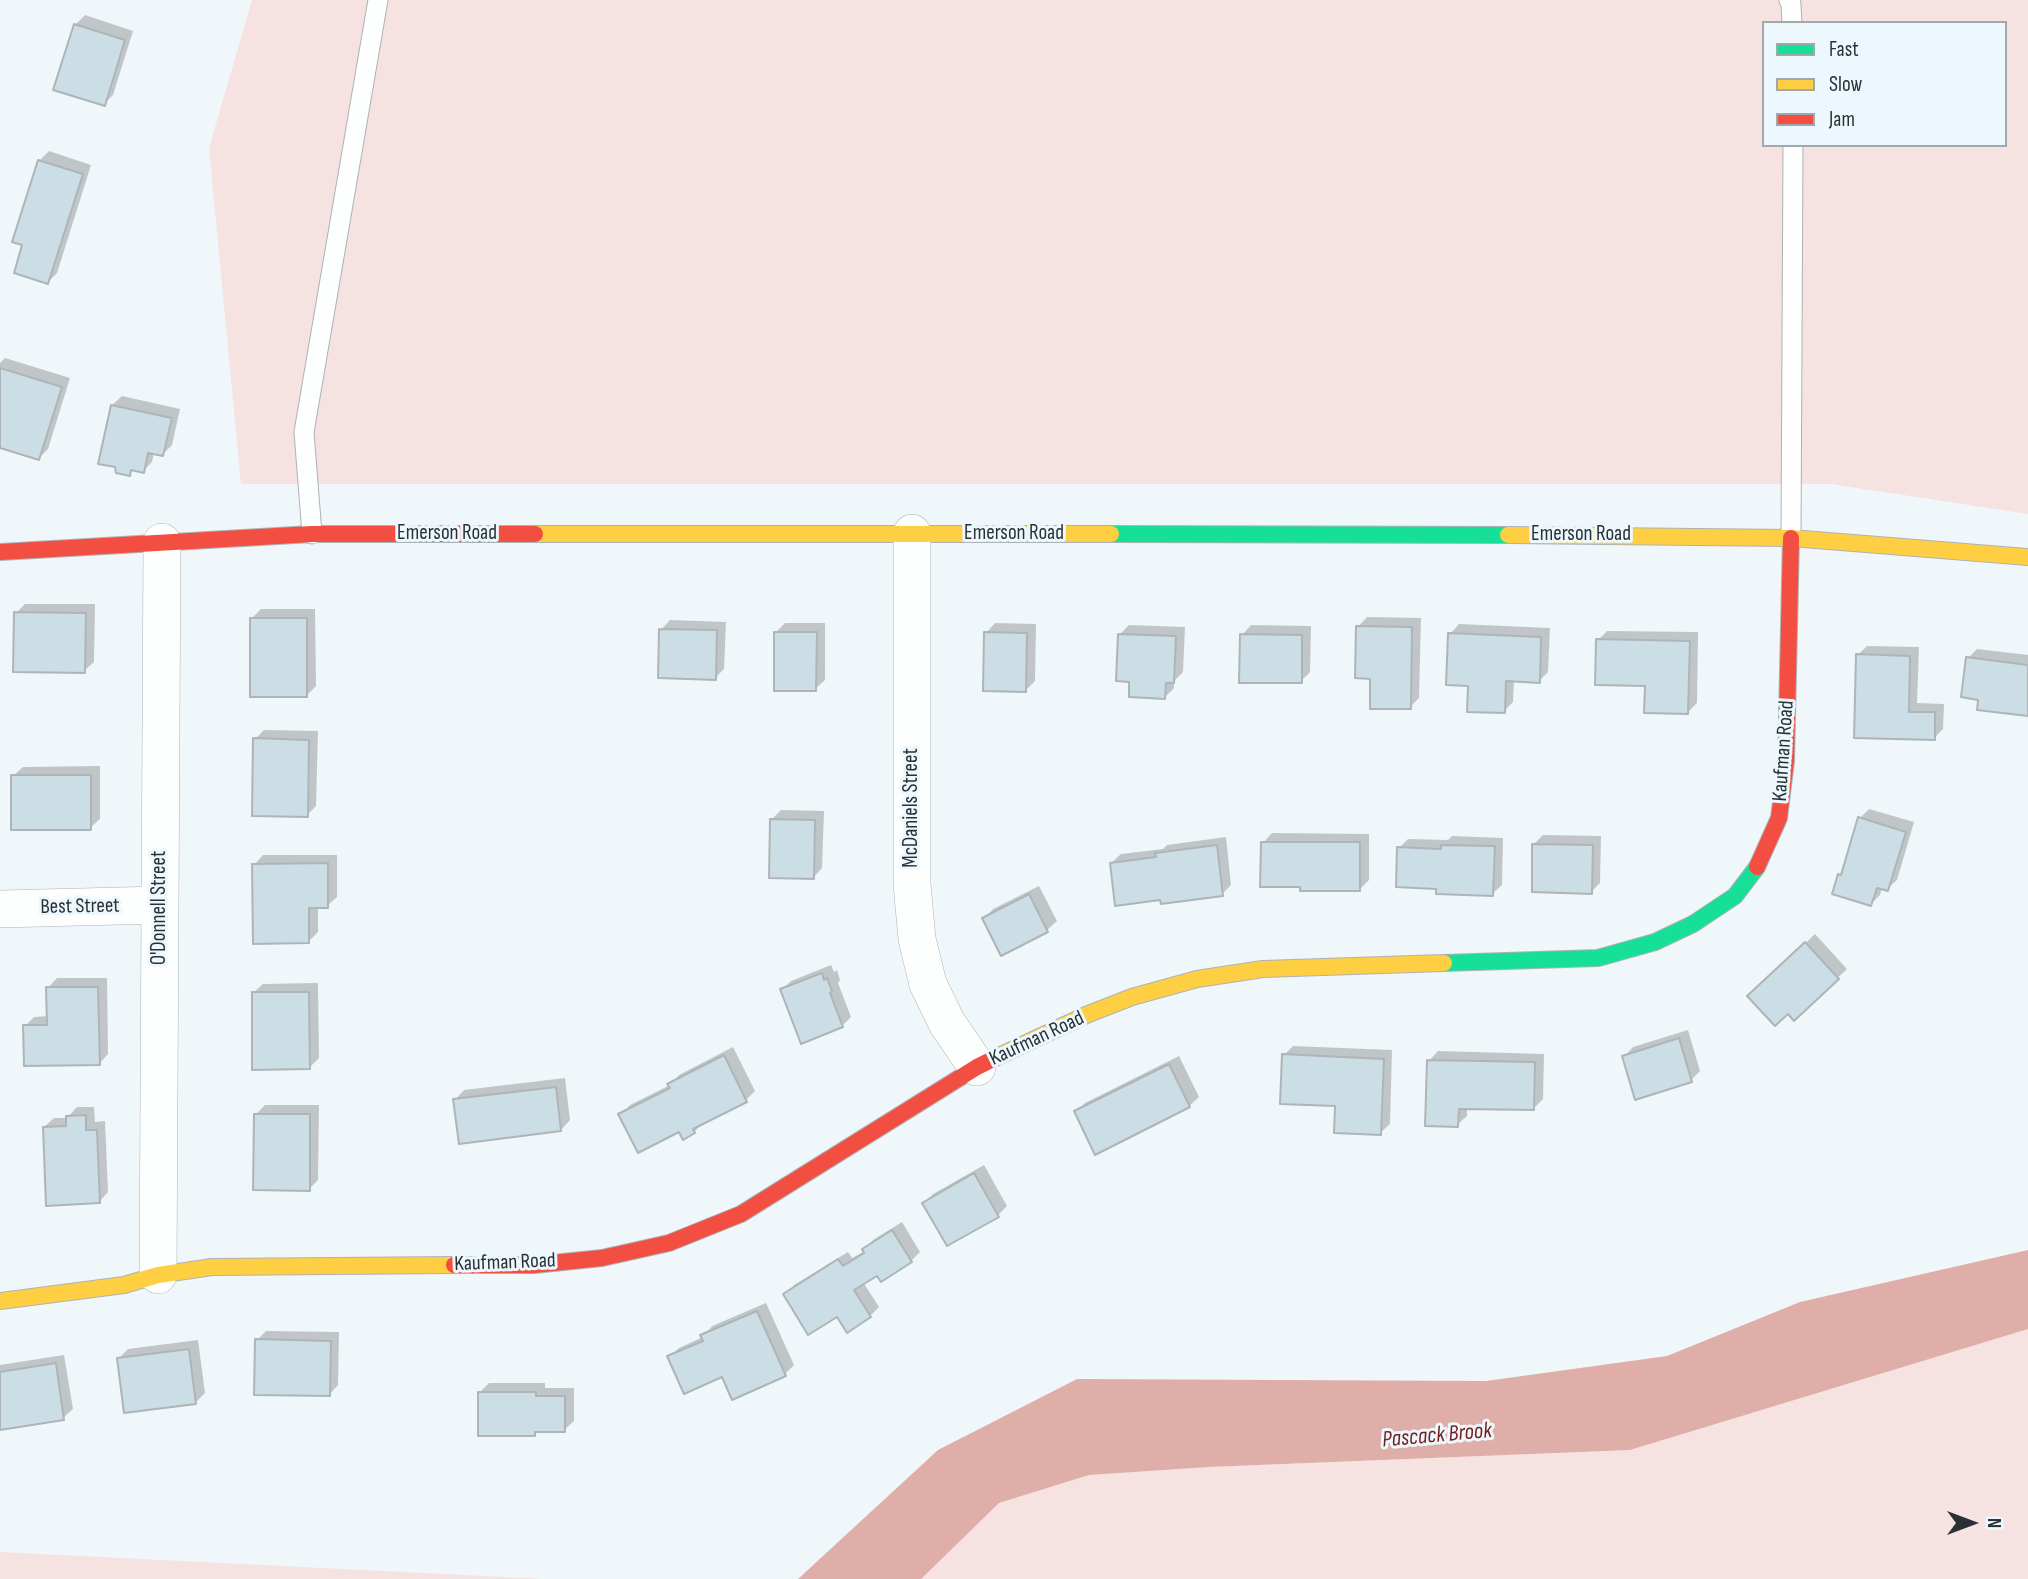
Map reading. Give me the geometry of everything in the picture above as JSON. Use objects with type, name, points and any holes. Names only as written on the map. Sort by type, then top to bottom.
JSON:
[{"type":"street","name":"Emerson Road","points":[[0,552],[312,534],[912,533],[1791,538],[2028,557]]},
{"type":"street","name":"McDaniels Street","points":[[912,533],[912,884],[917,939],[928,984],[947,1023],[977,1067]]},
{"type":"street","name":"Kaufman Road","points":[[0,1301],[124,1284],[158,1275],[212,1267],[534,1265],[603,1258],[669,1243],[741,1214],[977,1067],[1086,1015],[1132,997],[1196,979],[1263,969],[1598,958],[1655,942],[1693,924],[1735,896],[1761,861],[1779,818],[1786,761],[1791,538]]},
{"type":"street","name":"O'Donnell Street","points":[[158,1275],[162,541]]},
{"type":"street","name":"Best Street","points":[[0,909],[160,905]]},
{"type":"lane","points":[[312,534],[304,432],[378,0]]},
{"type":"lane","points":[[1791,538],[1793,147]]},
{"type":"shaded area","points":[[252,0],[2028,0],[2028,514],[1831,484],[241,484],[209,148]]},
{"type":"shaded area","points":[[2028,1329],[2028,1579],[813,1579],[999,1503],[1089,1475],[1209,1467],[1630,1450]]},
{"type":"shaded area","points":[[0,1552],[545,1579],[0,1579]]},
{"type":"water","name":"Pascack Brook","points":[[2028,1250],[2028,1329],[1630,1450],[1209,1467],[1089,1475],[999,1503],[921,1579],[798,1579],[938,1450],[1077,1379],[1486,1381],[1667,1356],[1800,1302]]},
{"type":"building","points":[[74,24],[125,40],[105,106],[53,90]]},
{"type":"building","points":[[38,160],[83,174],[48,284],[14,273],[22,245],[12,242]]},
{"type":"building","points":[[0,368],[62,387],[39,460],[0,448]]},
{"type":"building","points":[[111,405],[172,418],[163,456],[148,453],[144,473],[131,470],[130,476],[116,473],[115,467],[98,464]]},
{"type":"building","points":[[14,612],[86,613],[85,673],[13,672]]},
{"type":"building","points":[[250,618],[307,618],[307,697],[250,697]]},
{"type":"building","points":[[1356,626],[1412,627],[1411,709],[1370,709],[1370,679],[1355,678]]},
{"type":"building","points":[[659,629],[717,630],[716,680],[658,678]]},
{"type":"building","points":[[774,632],[817,632],[816,691],[774,691]]},
{"type":"building","points":[[984,632],[1027,633],[1026,692],[983,691]]},
{"type":"building","points":[[1448,633],[1541,637],[1540,683],[1506,681],[1505,713],[1467,712],[1468,686],[1446,685]]},
{"type":"building","points":[[1118,634],[1176,636],[1174,683],[1166,683],[1165,699],[1129,697],[1129,682],[1116,681]]},
{"type":"building","points":[[1240,634],[1302,635],[1302,683],[1239,683]]},
{"type":"building","points":[[1596,639],[1690,641],[1688,714],[1644,713],[1645,686],[1595,685]]},
{"type":"building","points":[[1856,654],[1910,656],[1909,712],[1935,712],[1935,740],[1854,738]]},
{"type":"building","points":[[1966,657],[2028,665],[2028,716],[1977,710],[1978,700],[1961,697]]},
{"type":"building","points":[[253,738],[309,740],[308,817],[252,816]]},
{"type":"building","points":[[11,775],[91,775],[91,830],[11,830]]},
{"type":"building","points":[[1858,817],[1906,832],[1888,891],[1877,888],[1871,906],[1832,894],[1838,874],[1841,875]]},
{"type":"building","points":[[770,819],[815,820],[814,879],[769,878]]},
{"type":"building","points":[[1261,842],[1360,842],[1360,891],[1300,891],[1300,887],[1260,887]]},
{"type":"building","points":[[1532,844],[1593,845],[1592,894],[1532,892]]},
{"type":"building","points":[[1217,845],[1223,896],[1161,904],[1160,900],[1115,906],[1110,863],[1156,857],[1155,853]]},
{"type":"building","points":[[1441,845],[1495,846],[1493,896],[1436,894],[1436,889],[1396,887],[1397,847],[1441,849]]},
{"type":"building","points":[[328,863],[328,908],[309,908],[309,943],[253,944],[252,864]]},
{"type":"building","points":[[1029,894],[1048,932],[1001,956],[982,918]]},
{"type":"building","points":[[1805,942],[1839,979],[1794,1021],[1788,1014],[1775,1026],[1747,996]]},
{"type":"building","points":[[822,973],[824,980],[827,978],[843,1027],[801,1044],[780,989]]},
{"type":"building","points":[[46,987],[98,987],[100,1065],[24,1066],[23,1025],[47,1025]]},
{"type":"building","points":[[252,992],[309,992],[310,1069],[252,1070]]},
{"type":"building","points":[[1679,1038],[1692,1082],[1635,1100],[1622,1056]]},
{"type":"building","points":[[1282,1054],[1384,1059],[1381,1135],[1334,1133],[1335,1106],[1280,1104]]},
{"type":"building","points":[[724,1055],[747,1102],[693,1129],[695,1133],[683,1140],[679,1132],[638,1153],[618,1114],[670,1088],[667,1084]]},
{"type":"building","points":[[1427,1060],[1535,1062],[1534,1110],[1459,1109],[1458,1127],[1425,1126]]},
{"type":"building","points":[[1169,1064],[1190,1107],[1095,1155],[1074,1111]]},
{"type":"building","points":[[556,1087],[561,1131],[459,1144],[453,1099]]},
{"type":"building","points":[[254,1114],[310,1114],[310,1191],[253,1190]]},
{"type":"building","points":[[86,1115],[86,1130],[97,1130],[100,1203],[46,1206],[43,1127],[66,1126],[66,1116]]},
{"type":"building","points":[[974,1173],[999,1217],[947,1246],[922,1203]]},
{"type":"building","points":[[892,1230],[912,1262],[881,1282],[877,1276],[854,1290],[871,1317],[847,1333],[837,1317],[808,1335],[783,1294],[838,1259],[843,1266],[864,1253],[862,1249]]},
{"type":"building","points":[[757,1311],[786,1376],[732,1400],[722,1377],[684,1394],[667,1356],[703,1341],[700,1335]]},
{"type":"building","points":[[255,1339],[331,1341],[330,1396],[254,1395]]},
{"type":"building","points":[[189,1349],[196,1404],[124,1413],[117,1358]]},
{"type":"building","points":[[56,1363],[64,1420],[0,1430],[0,1372]]},
{"type":"building","points":[[478,1392],[536,1392],[536,1396],[565,1396],[565,1432],[535,1432],[535,1436],[478,1436]]},
{"type":"traffic: fast","points":[[1111,534],[1508,535]]},
{"type":"traffic: fast","points":[[1444,963],[1598,958],[1655,942],[1693,924],[1735,896],[1757,867]]},
{"type":"traffic: slow","points":[[535,534],[1111,534]]},
{"type":"traffic: slow","points":[[1508,535],[1791,538],[2028,557]]},
{"type":"traffic: slow","points":[[997,1057],[1086,1015],[1132,997],[1197,979],[1263,969],[1444,963]]},
{"type":"traffic: slow","points":[[0,1301],[124,1285],[158,1275],[212,1267],[454,1265]]},
{"type":"traffic: jam","points":[[0,552],[312,534],[535,534]]},
{"type":"traffic: jam","points":[[1757,867],[1779,818],[1786,761],[1791,538]]},
{"type":"traffic: jam","points":[[454,1265],[534,1265],[602,1258],[669,1243],[741,1214],[997,1057]]}]
